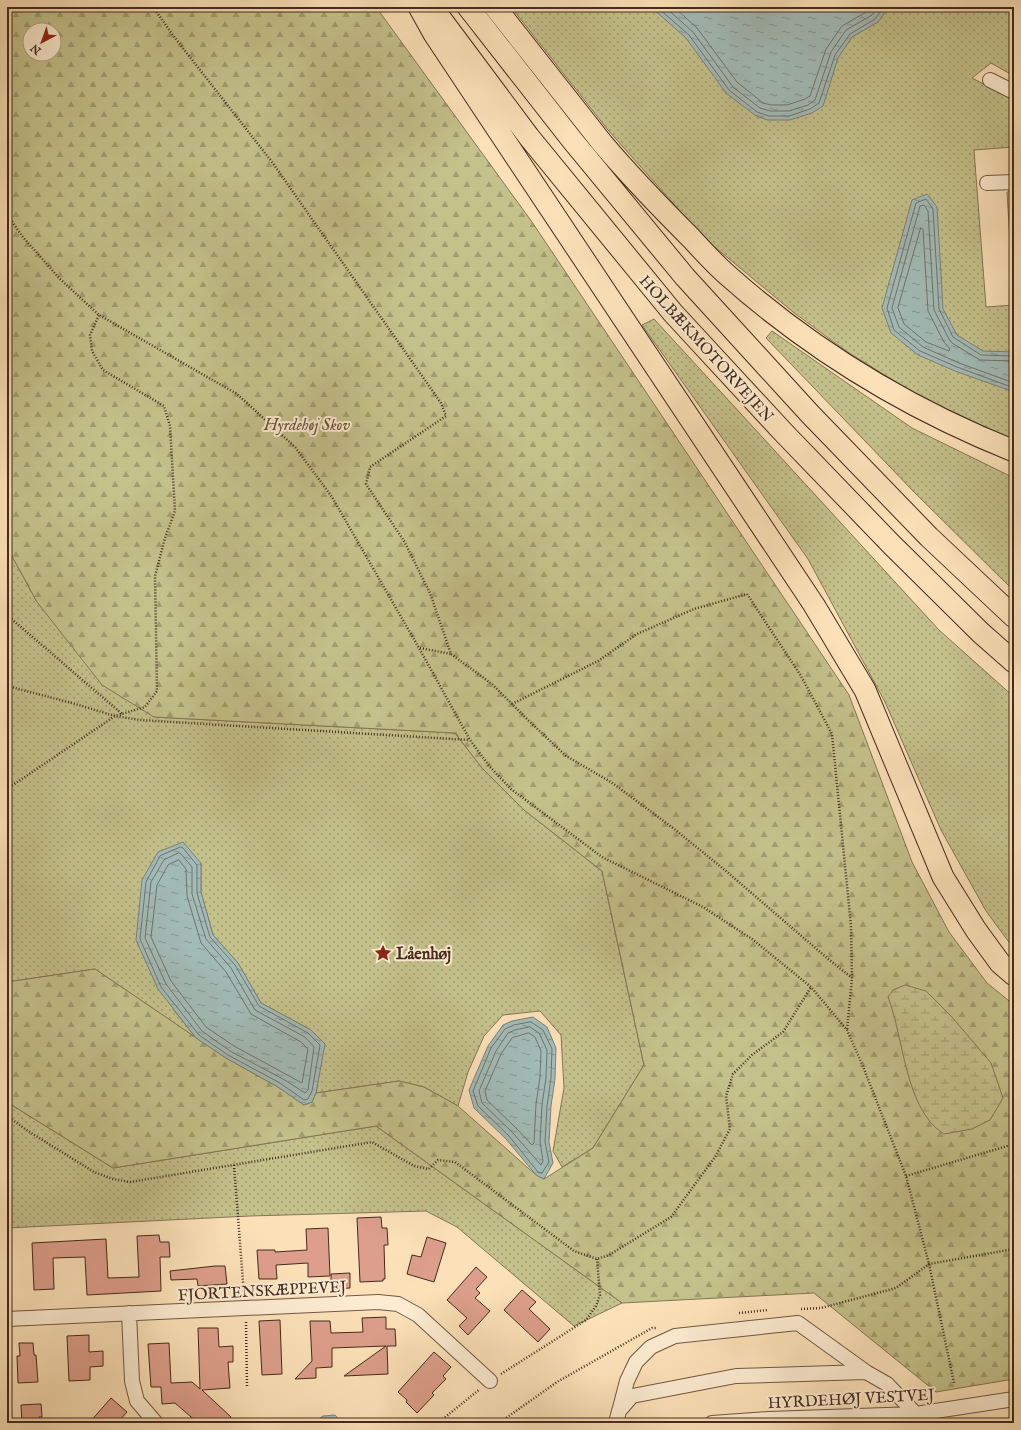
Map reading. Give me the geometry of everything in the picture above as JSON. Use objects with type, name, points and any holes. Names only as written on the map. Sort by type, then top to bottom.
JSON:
[{"type":"highway","points":[[419,7],[434,34],[814,605],[865,690],[943,877],[976,930],[1000,963],[1014,975]]},
{"type":"highway","name":"HOLBÆKMOTORVEJEN","points":[[432,7],[529,137],[673,313],[783,432],[891,544],[982,633],[1014,662]]},
{"type":"highway","name":"HOLBÆKMOTORVEJEN","points":[[468,7],[572,140],[686,277],[815,420],[929,538],[1014,617]]},
{"type":"highway","points":[[496,7],[604,145],[664,212],[725,272],[777,315],[839,361],[915,406],[985,440],[1014,452]]},
{"type":"street","points":[[990,80],[1014,92]]},
{"type":"street","points":[[988,183],[1014,182]]},
{"type":"street","name":"FJORTENSKÆPPEVEJ","points":[[7,1319],[378,1302],[398,1304],[418,1315],[490,1381]]},
{"type":"street","points":[[129,1313],[132,1381],[137,1401],[156,1423]]},
{"type":"street","points":[[618,1417],[627,1381],[636,1362],[651,1347],[675,1336],[798,1323],[866,1372],[887,1384],[916,1414]]},
{"type":"street","points":[[618,1417],[632,1396],[736,1376],[866,1372]]},
{"type":"street","name":"HYRDEHØJ VESTVEJ","points":[[712,1423],[769,1419],[916,1414],[1014,1399]]},
{"type":"path","points":[[153,7],[175,38],[272,162],[441,403],[446,416],[370,467],[366,484],[404,541],[430,592],[451,654]]},
{"type":"path","points":[[7,214],[26,242],[60,279],[99,315],[237,394],[295,447],[332,497],[470,740],[490,767],[511,789],[602,857],[703,907],[752,939],[811,987],[847,1030],[906,1176],[929,1264],[954,1383]]},
{"type":"path","points":[[7,789],[115,716],[146,707],[157,691],[155,576],[165,538],[175,511],[170,426],[164,406],[103,370],[92,351],[90,335],[99,315]]},
{"type":"path","points":[[512,704],[598,661],[637,634],[694,609],[747,594],[801,676],[832,734],[852,926],[852,978],[847,1030]]},
{"type":"path","points":[[7,616],[123,714]]},
{"type":"path","points":[[419,648],[451,654],[492,684],[566,756],[611,782],[673,828],[852,978]]},
{"type":"path","points":[[7,686],[115,716],[140,720],[470,740]]},
{"type":"path","points":[[7,1116],[28,1131],[94,1172],[113,1179],[130,1182],[372,1142],[414,1166],[429,1169],[438,1160],[455,1162],[574,1251],[597,1259],[608,1255],[671,1217],[715,1157],[730,1129],[726,1096],[733,1074],[752,1055],[783,1032],[811,987]]},
{"type":"path","points":[[906,1176],[1014,1144]]},
{"type":"path","points":[[234,1165],[245,1309],[247,1386]]},
{"type":"path","points":[[929,1264],[1014,1249]]},
{"type":"path","points":[[438,1423],[490,1381],[586,1320],[596,1306],[600,1295],[597,1259]]},
{"type":"green space","name":"Hyrdehøj Skov","points":[[7,7],[376,7],[532,222],[849,695],[912,862],[949,932],[987,983],[1014,1005],[1014,1379],[936,1392],[814,1293],[622,1303],[376,1126],[113,1168],[7,1102],[7,982],[95,969],[226,1058],[278,1087],[304,1105],[312,1102],[316,1093],[399,1081],[424,1087],[458,1106],[536,1175],[544,1179],[593,1148],[644,1065],[602,871],[524,810],[482,768],[455,733],[154,717],[102,685],[37,602],[7,547]]},
{"type":"green space","points":[[511,7],[1014,7],[1014,76],[991,63],[972,78],[1014,100],[1014,147],[974,150],[986,307],[1014,305],[1014,442],[917,395],[846,351],[793,312],[704,238],[608,130]]},
{"type":"green space","points":[[1014,191],[1014,291],[1013,291],[1007,192]]},
{"type":"green space","points":[[654,319],[939,630],[1014,697],[1014,949],[986,911],[941,830],[885,702],[808,559],[642,325]]},
{"type":"green space","points":[[772,331],[912,428],[1014,478],[1014,591],[914,492],[766,338]]},
{"type":"green space","points":[[7,547],[37,602],[154,717],[455,733],[482,768],[524,810],[602,871],[644,1065],[593,1148],[562,1167],[553,1151],[564,1088],[561,1035],[540,1011],[503,1015],[484,1036],[468,1072],[458,1106],[424,1087],[399,1081],[316,1093],[324,1044],[311,1030],[261,1003],[238,963],[213,935],[201,892],[201,863],[173,1009],[196,1038],[95,969],[7,982]]},
{"type":"green space","points":[[905,985],[926,991],[952,1017],[991,1063],[1003,1098],[990,1120],[972,1129],[944,1134],[931,1123],[921,1108],[913,1091],[907,1072],[888,997],[893,990]]},
{"type":"green space","points":[[7,1102],[113,1168],[376,1126],[622,1303],[574,1326],[457,1227],[426,1211],[250,1216],[7,1228]]},
{"type":"water","points":[[651,7],[889,7],[878,22],[852,37],[838,58],[823,106],[812,113],[790,120],[768,120],[756,116],[726,93],[686,38]]},
{"type":"water","points":[[927,194],[937,207],[943,309],[957,335],[983,351],[1014,352],[1014,392],[955,371],[918,355],[891,333],[882,308],[912,200]]},
{"type":"water","points":[[183,842],[201,863],[201,892],[213,935],[238,963],[261,1003],[311,1030],[325,1044],[316,1093],[312,1102],[304,1105],[278,1087],[226,1058],[196,1038],[158,989],[136,940],[142,880],[158,852]]},
{"type":"water","points":[[533,1017],[547,1027],[556,1048],[555,1079],[551,1106],[549,1142],[553,1163],[544,1179],[536,1175],[506,1139],[474,1108],[469,1090],[488,1046],[503,1025],[512,1021]]},
{"type":"water","points":[[335,1415],[342,1423],[313,1423],[323,1416]]},
{"type":"building","points":[[381,1217],[382,1228],[387,1228],[388,1245],[384,1245],[385,1279],[383,1279],[383,1281],[360,1282],[357,1218]]},
{"type":"building","points":[[328,1228],[330,1276],[308,1277],[308,1263],[276,1265],[277,1279],[259,1279],[257,1250],[275,1250],[275,1252],[307,1250],[306,1229]]},
{"type":"building","points":[[159,1235],[160,1242],[169,1242],[170,1257],[160,1257],[161,1291],[87,1295],[85,1257],[53,1258],[54,1289],[34,1290],[32,1243],[106,1239],[108,1278],[139,1277],[137,1236]]},
{"type":"building","points":[[427,1237],[446,1243],[434,1282],[407,1274],[412,1255],[421,1257]]},
{"type":"building","points":[[225,1266],[227,1284],[198,1286],[197,1279],[171,1280],[170,1271]]},
{"type":"building","points":[[476,1267],[487,1277],[476,1289],[480,1293],[475,1298],[490,1311],[468,1335],[459,1326],[467,1318],[447,1300]]},
{"type":"building","points":[[350,1273],[350,1288],[331,1289],[331,1274]]},
{"type":"building","points":[[522,1290],[536,1302],[529,1309],[550,1329],[538,1342],[504,1310]]},
{"type":"building","points":[[386,1317],[386,1329],[395,1329],[396,1346],[387,1346],[388,1374],[344,1376],[386,1346],[332,1348],[332,1367],[316,1368],[316,1378],[295,1379],[312,1361],[310,1321],[330,1321],[331,1333],[363,1332],[362,1318]]},
{"type":"building","points":[[280,1320],[282,1374],[262,1375],[259,1321]]},
{"type":"building","points":[[198,1328],[218,1328],[219,1347],[233,1346],[233,1362],[228,1362],[230,1388],[202,1390],[231,1417],[225,1423],[198,1423],[175,1403],[162,1404],[161,1387],[151,1387],[148,1344],[169,1343],[171,1383],[192,1382],[200,1389]]},
{"type":"building","points":[[89,1335],[89,1352],[103,1351],[103,1366],[90,1367],[90,1380],[69,1381],[67,1336]]},
{"type":"building","points":[[19,1343],[33,1343],[34,1355],[36,1355],[38,1382],[18,1383],[17,1356],[20,1356]]},
{"type":"building","points":[[434,1352],[451,1367],[443,1376],[446,1379],[432,1393],[434,1395],[417,1413],[406,1402],[407,1400],[398,1392]]},
{"type":"building","points":[[111,1398],[127,1412],[117,1423],[89,1423]]},
{"type":"building","points":[[41,1404],[42,1417],[39,1417],[39,1423],[22,1423],[21,1405]]},
{"type":"place","name":"Låenhøj","points":[[383,953]]}]
